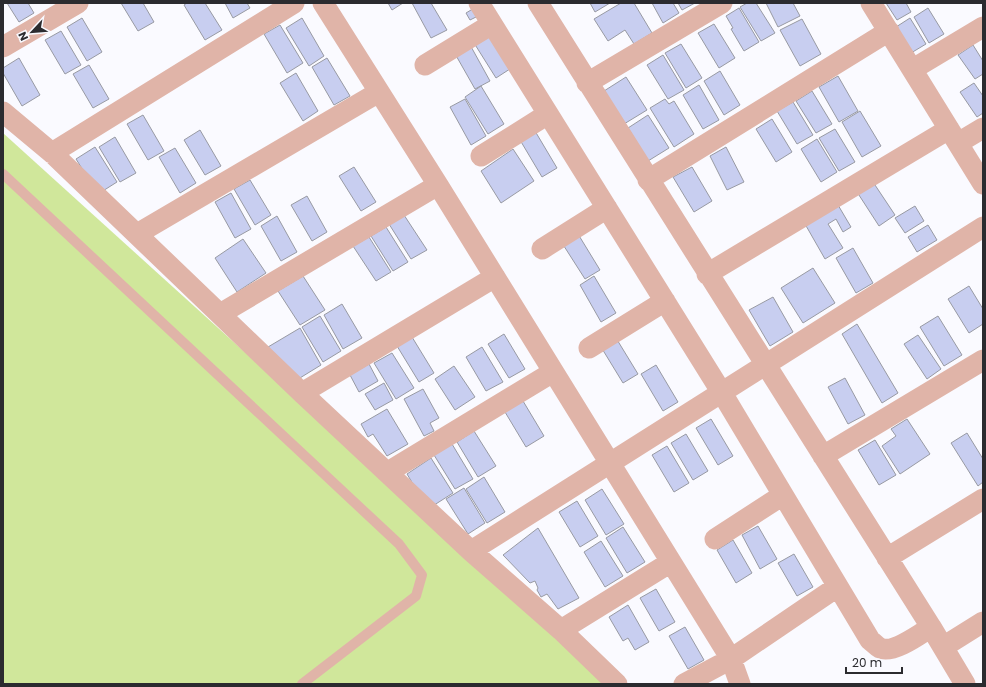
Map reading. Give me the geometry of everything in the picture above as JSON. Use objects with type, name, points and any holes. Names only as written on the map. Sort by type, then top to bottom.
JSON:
[{"type":"street","points":[[3,47],[78,3]]},
{"type":"street","points":[[52,153],[294,3]]},
{"type":"street","points":[[323,3],[438,185],[609,464],[731,659],[740,684]]},
{"type":"street","points":[[480,3],[722,392],[782,495],[870,640],[880,648],[890,649],[900,646],[932,628]]},
{"type":"street","points":[[538,3],[707,274],[932,628],[964,684]]},
{"type":"street","points":[[587,83],[722,3]]},
{"type":"street","points":[[871,3],[983,184]]},
{"type":"street","points":[[425,65],[492,24]]},
{"type":"street","points":[[913,69],[983,26]]},
{"type":"street","points":[[648,180],[889,32]]},
{"type":"street","points":[[137,234],[379,92]]},
{"type":"street","points":[[3,112],[52,153],[302,393],[471,551],[561,630],[617,684]]},
{"type":"street","points":[[481,156],[548,114]]},
{"type":"street","points":[[707,274],[954,136],[983,128]]},
{"type":"street","points":[[220,314],[438,185]]},
{"type":"street","points":[[542,249],[607,208]]},
{"type":"street","points":[[471,551],[983,227]]},
{"type":"street","points":[[302,393],[495,277]]},
{"type":"street","points":[[589,348],[665,301]]},
{"type":"street","points":[[823,456],[983,360]]},
{"type":"street","points":[[388,472],[553,372]]},
{"type":"street","points":[[715,539],[782,495]]},
{"type":"street","points":[[887,558],[983,499]]},
{"type":"street","points":[[561,630],[671,562]]},
{"type":"street","points":[[684,684],[731,659],[837,587]]},
{"type":"street","points":[[943,647],[983,622]]},
{"type":"lane","points":[[3,174],[399,544],[422,575],[416,596],[302,684]]},
{"type":"green space","points":[[3,133],[451,539],[606,684],[3,684]]},
{"type":"building","points":[[7,3],[28,3],[34,13],[19,22]]},
{"type":"building","points":[[121,3],[143,3],[154,22],[138,31]]},
{"type":"building","points":[[187,3],[205,3],[222,30],[205,40],[184,5]]},
{"type":"building","points":[[225,3],[247,3],[250,8],[233,18]]},
{"type":"building","points":[[388,3],[403,3],[392,10]]},
{"type":"building","points":[[412,3],[431,3],[447,30],[431,38]]},
{"type":"building","points":[[590,3],[610,3],[595,12]]},
{"type":"building","points":[[621,3],[634,3],[652,33],[634,44],[625,30],[608,41],[594,19]]},
{"type":"building","points":[[652,3],[673,3],[679,13],[663,23]]},
{"type":"building","points":[[678,3],[695,3],[682,10]]},
{"type":"building","points":[[747,3],[756,3],[775,33],[761,41],[740,7]]},
{"type":"building","points":[[766,3],[793,3],[800,16],[778,27]]},
{"type":"building","points":[[886,3],[906,3],[911,12],[897,20]]},
{"type":"building","points":[[476,7],[480,15],[470,20],[466,13]]},
{"type":"building","points":[[739,8],[759,42],[744,51],[731,29],[733,28],[726,16]]},
{"type":"building","points":[[928,8],[944,34],[929,43],[914,17]]},
{"type":"building","points":[[82,18],[102,52],[87,61],[67,27]]},
{"type":"building","points":[[302,18],[324,56],[309,66],[286,28]]},
{"type":"building","points":[[910,18],[926,44],[911,53],[896,27]]},
{"type":"building","points":[[802,19],[821,54],[800,66],[780,30]]},
{"type":"building","points":[[714,24],[735,58],[719,68],[698,33]]},
{"type":"building","points":[[280,25],[303,63],[287,73],[264,34]]},
{"type":"building","points":[[61,31],[81,65],[65,74],[45,40]]},
{"type":"building","points":[[491,33],[513,67],[496,78],[474,43]]},
{"type":"building","points":[[469,43],[490,81],[475,89],[454,52]]},
{"type":"building","points":[[681,44],[702,78],[686,88],[665,53]]},
{"type":"building","points":[[973,45],[983,61],[983,74],[975,79],[958,55]]},
{"type":"building","points":[[663,55],[684,90],[668,99],[647,65]]},
{"type":"building","points":[[19,58],[40,95],[22,106],[3,73],[3,68]]},
{"type":"building","points":[[327,58],[350,96],[334,105],[312,67]]},
{"type":"building","points":[[89,65],[109,99],[93,108],[73,74]]},
{"type":"building","points":[[720,71],[740,105],[724,115],[704,81]]},
{"type":"building","points":[[296,73],[318,111],[303,121],[280,83]]},
{"type":"building","points":[[838,76],[858,111],[839,122],[819,87]]},
{"type":"building","points":[[626,77],[647,110],[624,124],[604,91]]},
{"type":"building","points":[[974,83],[983,96],[983,113],[977,117],[960,92]]},
{"type":"building","points":[[699,85],[719,120],[703,129],[683,95]]},
{"type":"building","points":[[481,86],[504,124],[488,134],[465,97]]},
{"type":"building","points":[[812,91],[832,124],[816,133],[796,101]]},
{"type":"building","points":[[465,99],[486,136],[471,145],[450,107]]},
{"type":"building","points":[[665,99],[669,104],[674,101],[694,134],[674,147],[650,108]]},
{"type":"building","points":[[793,102],[813,135],[797,144],[777,111]]},
{"type":"building","points":[[860,111],[881,146],[862,157],[842,122]]},
{"type":"building","points":[[143,115],[164,151],[148,160],[127,124]]},
{"type":"building","points":[[648,115],[669,148],[648,161],[628,128]]},
{"type":"building","points":[[772,119],[792,152],[776,162],[756,129]]},
{"type":"building","points":[[835,129],[855,162],[839,171],[819,138]]},
{"type":"building","points":[[200,130],[221,166],[205,175],[184,140]]},
{"type":"building","points":[[535,131],[557,168],[542,177],[520,140]]},
{"type":"building","points":[[115,137],[136,173],[120,182],[99,147]]},
{"type":"building","points":[[817,139],[837,172],[821,182],[801,149]]},
{"type":"building","points":[[95,147],[117,182],[98,194],[76,159]]},
{"type":"building","points":[[726,147],[744,182],[727,190],[710,156]]},
{"type":"building","points":[[175,148],[196,183],[180,193],[159,157]]},
{"type":"building","points":[[513,149],[534,181],[501,203],[481,171]]},
{"type":"building","points":[[354,167],[376,202],[361,211],[339,176]]},
{"type":"building","points":[[692,167],[712,201],[694,212],[673,177]]},
{"type":"building","points":[[250,180],[271,215],[255,225],[234,189]]},
{"type":"building","points":[[873,182],[895,215],[879,226],[857,192]]},
{"type":"building","points":[[231,193],[251,229],[235,238],[215,202]]},
{"type":"building","points":[[307,196],[327,232],[312,241],[291,205]]},
{"type":"building","points":[[838,205],[851,227],[843,232],[836,219],[828,224],[843,248],[825,259],[805,224]]},
{"type":"building","points":[[915,206],[924,221],[905,233],[895,218]]},
{"type":"building","points":[[404,215],[427,250],[411,259],[389,224]]},
{"type":"building","points":[[277,216],[297,252],[281,261],[261,226]]},
{"type":"building","points":[[928,225],[937,240],[917,252],[908,237]]},
{"type":"building","points":[[386,227],[408,262],[393,271],[371,236]]},
{"type":"building","points":[[578,234],[600,270],[585,279],[562,243]]},
{"type":"building","points":[[369,237],[391,272],[376,281],[353,246]]},
{"type":"building","points":[[243,239],[266,273],[237,292],[215,258]]},
{"type":"building","points":[[853,248],[873,283],[856,293],[836,258]]},
{"type":"building","points":[[813,268],[835,303],[803,323],[781,288]]},
{"type":"building","points":[[303,276],[325,310],[300,325],[278,291]]},
{"type":"building","points":[[594,276],[616,313],[601,322],[580,285]]},
{"type":"building","points":[[969,286],[983,309],[983,324],[969,333],[948,299]]},
{"type":"building","points":[[773,297],[793,332],[770,346],[749,310]]},
{"type":"building","points":[[342,304],[362,338],[343,349],[324,315]]},
{"type":"building","points":[[320,316],[341,351],[323,362],[302,327]]},
{"type":"building","points":[[938,316],[962,355],[944,366],[920,327]]},
{"type":"building","points":[[857,324],[898,393],[882,403],[842,334]]},
{"type":"building","points":[[300,328],[321,365],[295,381],[268,347]]},
{"type":"building","points":[[504,334],[525,369],[509,378],[488,344]]},
{"type":"building","points":[[918,335],[941,369],[927,379],[904,344]]},
{"type":"building","points":[[412,337],[434,373],[419,382],[397,346]]},
{"type":"building","points":[[616,338],[638,374],[623,383],[601,347]]},
{"type":"building","points":[[482,347],[503,382],[486,391],[466,357]]},
{"type":"building","points":[[392,353],[414,388],[396,399],[374,363]]},
{"type":"building","points":[[369,364],[378,381],[359,392],[350,375]]},
{"type":"building","points":[[656,365],[678,402],[663,411],[641,374]]},
{"type":"building","points":[[454,366],[475,397],[455,410],[435,379]]},
{"type":"building","points":[[845,378],[865,415],[848,424],[828,387]]},
{"type":"building","points":[[384,383],[393,400],[375,410],[365,394]]},
{"type":"building","points":[[423,389],[439,418],[430,423],[434,431],[424,436],[404,399]]},
{"type":"building","points":[[523,401],[544,436],[526,447],[505,412]]},
{"type":"building","points":[[387,409],[408,444],[387,456],[373,434],[368,437],[361,424]]},
{"type":"building","points":[[711,419],[733,456],[718,465],[696,428]]},
{"type":"building","points":[[907,419],[930,454],[900,474],[882,446],[896,436],[891,429]]},
{"type":"building","points":[[474,431],[496,466],[478,477],[457,442]]},
{"type":"building","points":[[967,433],[983,459],[983,482],[978,486],[951,443]]},
{"type":"building","points":[[686,434],[708,471],[693,480],[671,443]]},
{"type":"building","points":[[875,440],[896,475],[879,485],[858,450]]},
{"type":"building","points":[[452,444],[473,479],[455,489],[434,455]]},
{"type":"building","points":[[667,446],[689,483],[674,492],[652,455]]},
{"type":"building","points":[[431,458],[453,493],[428,509],[407,474]]},
{"type":"building","points":[[484,477],[505,512],[487,523],[466,489]]},
{"type":"building","points":[[464,488],[485,523],[468,534],[446,499]]},
{"type":"building","points":[[602,489],[624,524],[606,535],[585,500]]},
{"type":"building","points":[[577,501],[598,536],[580,547],[559,512]]},
{"type":"building","points":[[758,526],[777,559],[760,569],[742,535]]},
{"type":"building","points":[[623,527],[645,562],[627,573],[606,538]]},
{"type":"building","points":[[538,528],[579,598],[558,609],[547,594],[541,597],[537,590],[538,588],[535,581],[530,583],[503,555]]},
{"type":"building","points":[[733,540],[752,573],[736,583],[717,550]]},
{"type":"building","points":[[601,541],[623,576],[605,587],[584,552]]},
{"type":"building","points":[[794,554],[813,587],[797,596],[778,563]]},
{"type":"building","points":[[656,589],[675,622],[659,631],[640,598]]},
{"type":"building","points":[[628,605],[649,642],[635,650],[628,638],[623,641],[609,617]]},
{"type":"building","points":[[685,627],[704,660],[688,669],[669,636]]}]
